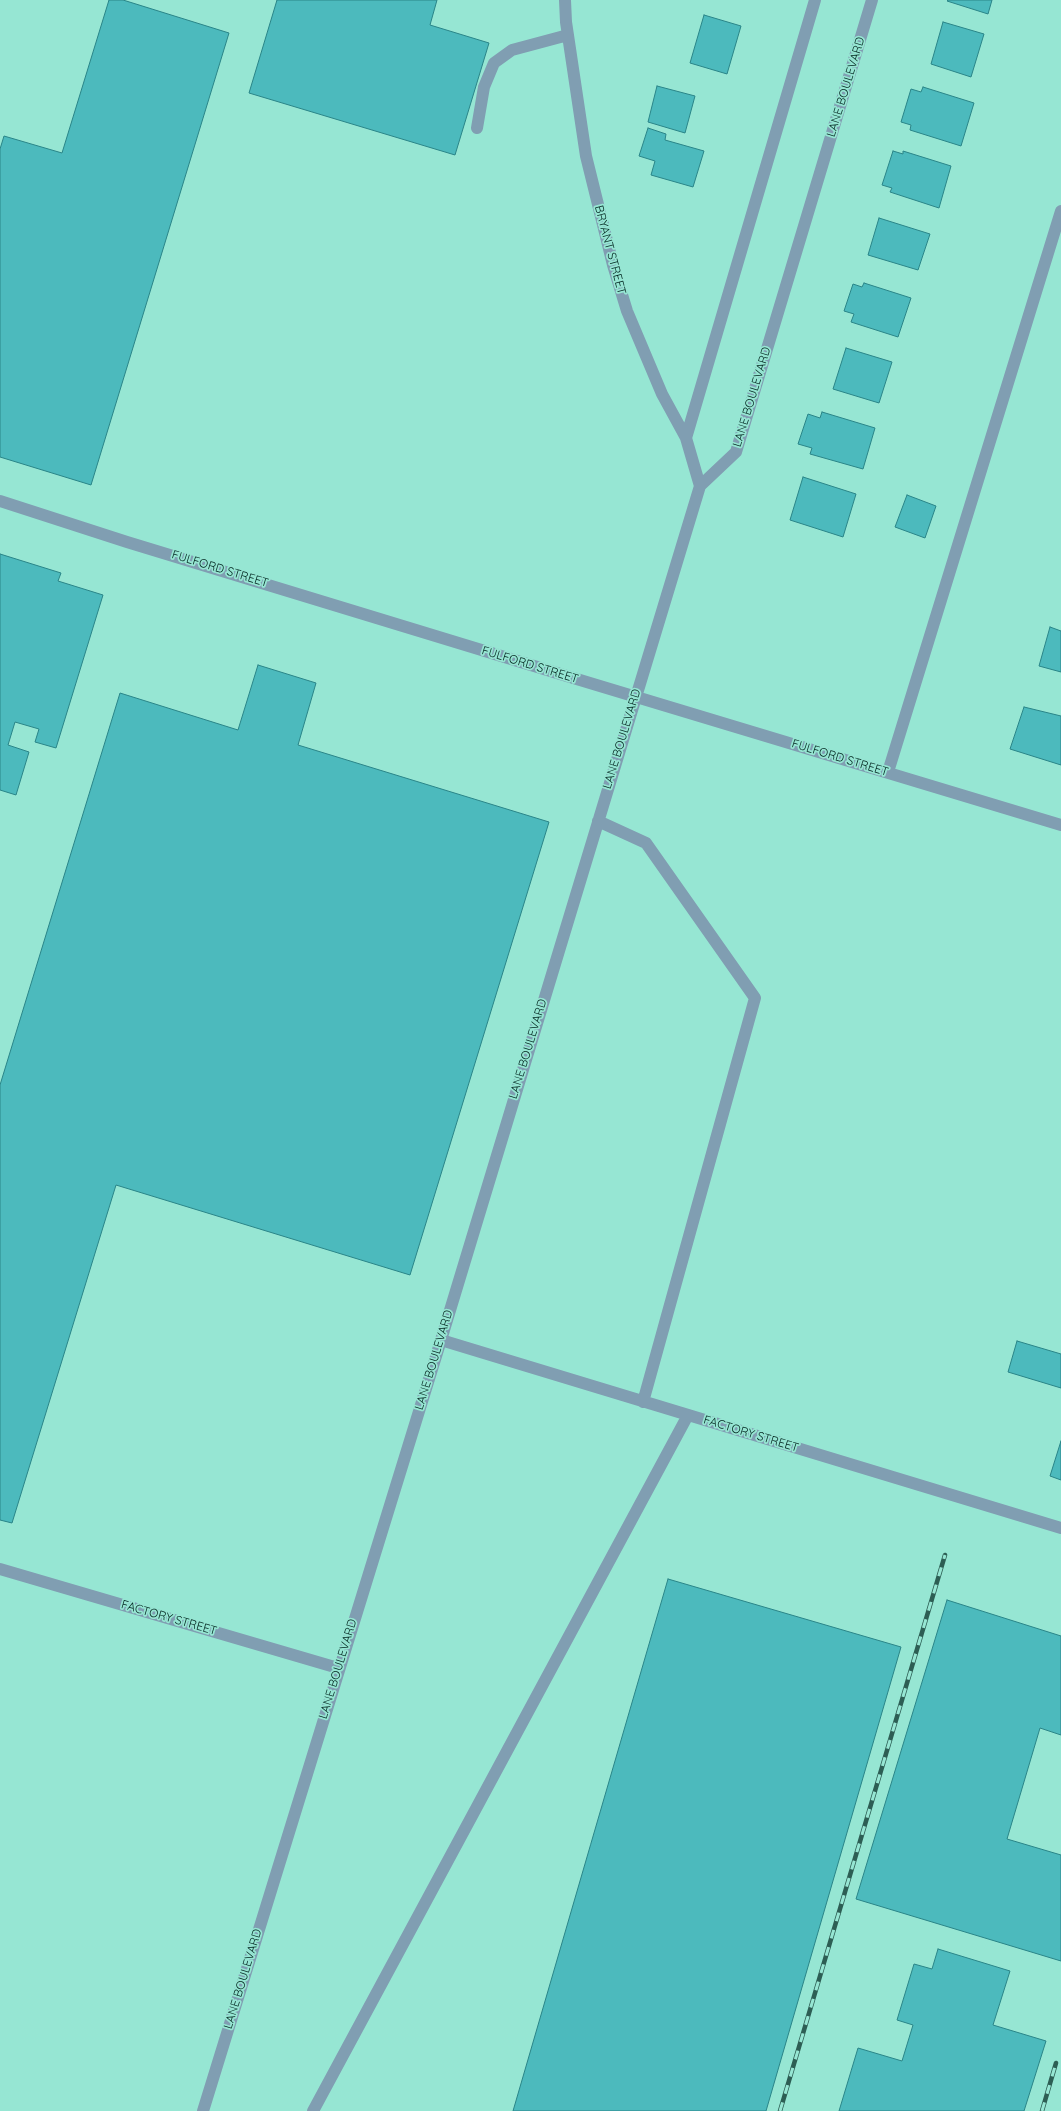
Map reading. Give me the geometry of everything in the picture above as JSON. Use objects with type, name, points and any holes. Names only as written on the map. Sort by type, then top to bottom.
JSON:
[{"type":"street","name":"BRYANT STREET","points":[[565,0],[568,35],[586,156],[613,265],[626,311],[662,394],[686,438],[700,486]]},
{"type":"street","points":[[686,438],[815,0]]},
{"type":"street","name":"LANE BOULEVARD","points":[[203,2111],[338,1668],[441,1340],[635,696],[700,486],[736,452],[872,0]]},
{"type":"street","points":[[477,128],[484,87],[494,63],[512,50],[568,35]]},
{"type":"street","points":[[888,772],[1061,211]]},
{"type":"street","name":"FULFORD STREET","points":[[0,501],[127,542],[1061,825]]},
{"type":"street","points":[[598,821],[646,843],[755,998],[643,1402]]},
{"type":"street","name":"FACTORY STREET","points":[[441,1340],[1061,1528]]},
{"type":"street","points":[[313,2111],[688,1415]]},
{"type":"street","name":"FACTORY STREET","points":[[0,1570],[338,1668]]},
{"type":"building","points":[[109,0],[123,0],[229,33],[91,485],[0,457],[0,149],[4,136],[62,153]]},
{"type":"building","points":[[277,0],[437,0],[430,25],[489,43],[455,155],[249,93]]},
{"type":"building","points":[[992,0],[988,14],[947,1]]},
{"type":"building","points":[[704,15],[741,26],[727,74],[690,63]]},
{"type":"building","points":[[943,22],[984,34],[971,77],[931,64]]},
{"type":"building","points":[[657,86],[695,96],[685,133],[648,122]]},
{"type":"building","points":[[923,87],[974,103],[961,146],[910,130],[911,125],[901,122],[911,89],[921,92]]},
{"type":"building","points":[[648,128],[666,134],[665,140],[704,151],[693,187],[651,175],[655,161],[639,156]]},
{"type":"building","points":[[893,151],[903,154],[903,151],[951,166],[939,208],[890,192],[892,188],[882,185]]},
{"type":"building","points":[[879,218],[930,234],[918,270],[868,255]]},
{"type":"building","points":[[864,283],[911,298],[898,337],[851,322],[854,314],[844,311],[853,284],[862,287]]},
{"type":"building","points":[[846,348],[892,362],[879,403],[833,389]]},
{"type":"building","points":[[822,412],[875,428],[863,469],[810,454],[812,448],[798,444],[808,414],[820,418]]},
{"type":"building","points":[[803,477],[856,494],[843,537],[790,520]]},
{"type":"building","points":[[907,495],[936,506],[925,538],[895,527]]},
{"type":"building","points":[[0,554],[61,573],[58,581],[103,595],[56,748],[35,742],[39,729],[15,722],[8,745],[29,752],[16,795],[0,790]]},
{"type":"building","points":[[1050,627],[1061,631],[1061,672],[1039,666]]},
{"type":"building","points":[[258,665],[316,683],[298,745],[549,822],[410,1275],[116,1185],[12,1523],[0,1520],[0,1085],[120,693],[238,730]]},
{"type":"building","points":[[1024,707],[1061,716],[1061,765],[1010,749]]},
{"type":"building","points":[[1017,1341],[1061,1354],[1061,1388],[1008,1372]]},
{"type":"building","points":[[1061,1441],[1061,1480],[1050,1476]]},
{"type":"building","points":[[668,1579],[901,1647],[766,2111],[513,2111]]},
{"type":"building","points":[[947,1600],[1061,1636],[1061,1735],[1040,1728],[1007,1839],[1061,1855],[1061,1961],[856,1899]]},
{"type":"building","points":[[938,1949],[1010,1971],[993,2025],[1046,2041],[1024,2111],[839,2111],[858,2048],[902,2061],[913,2025],[897,2020],[914,1964],[932,1969]]},
{"type":"railway","points":[[780,2111],[945,1555]]},
{"type":"railway","points":[[1042,2111],[1056,2063]]}]
